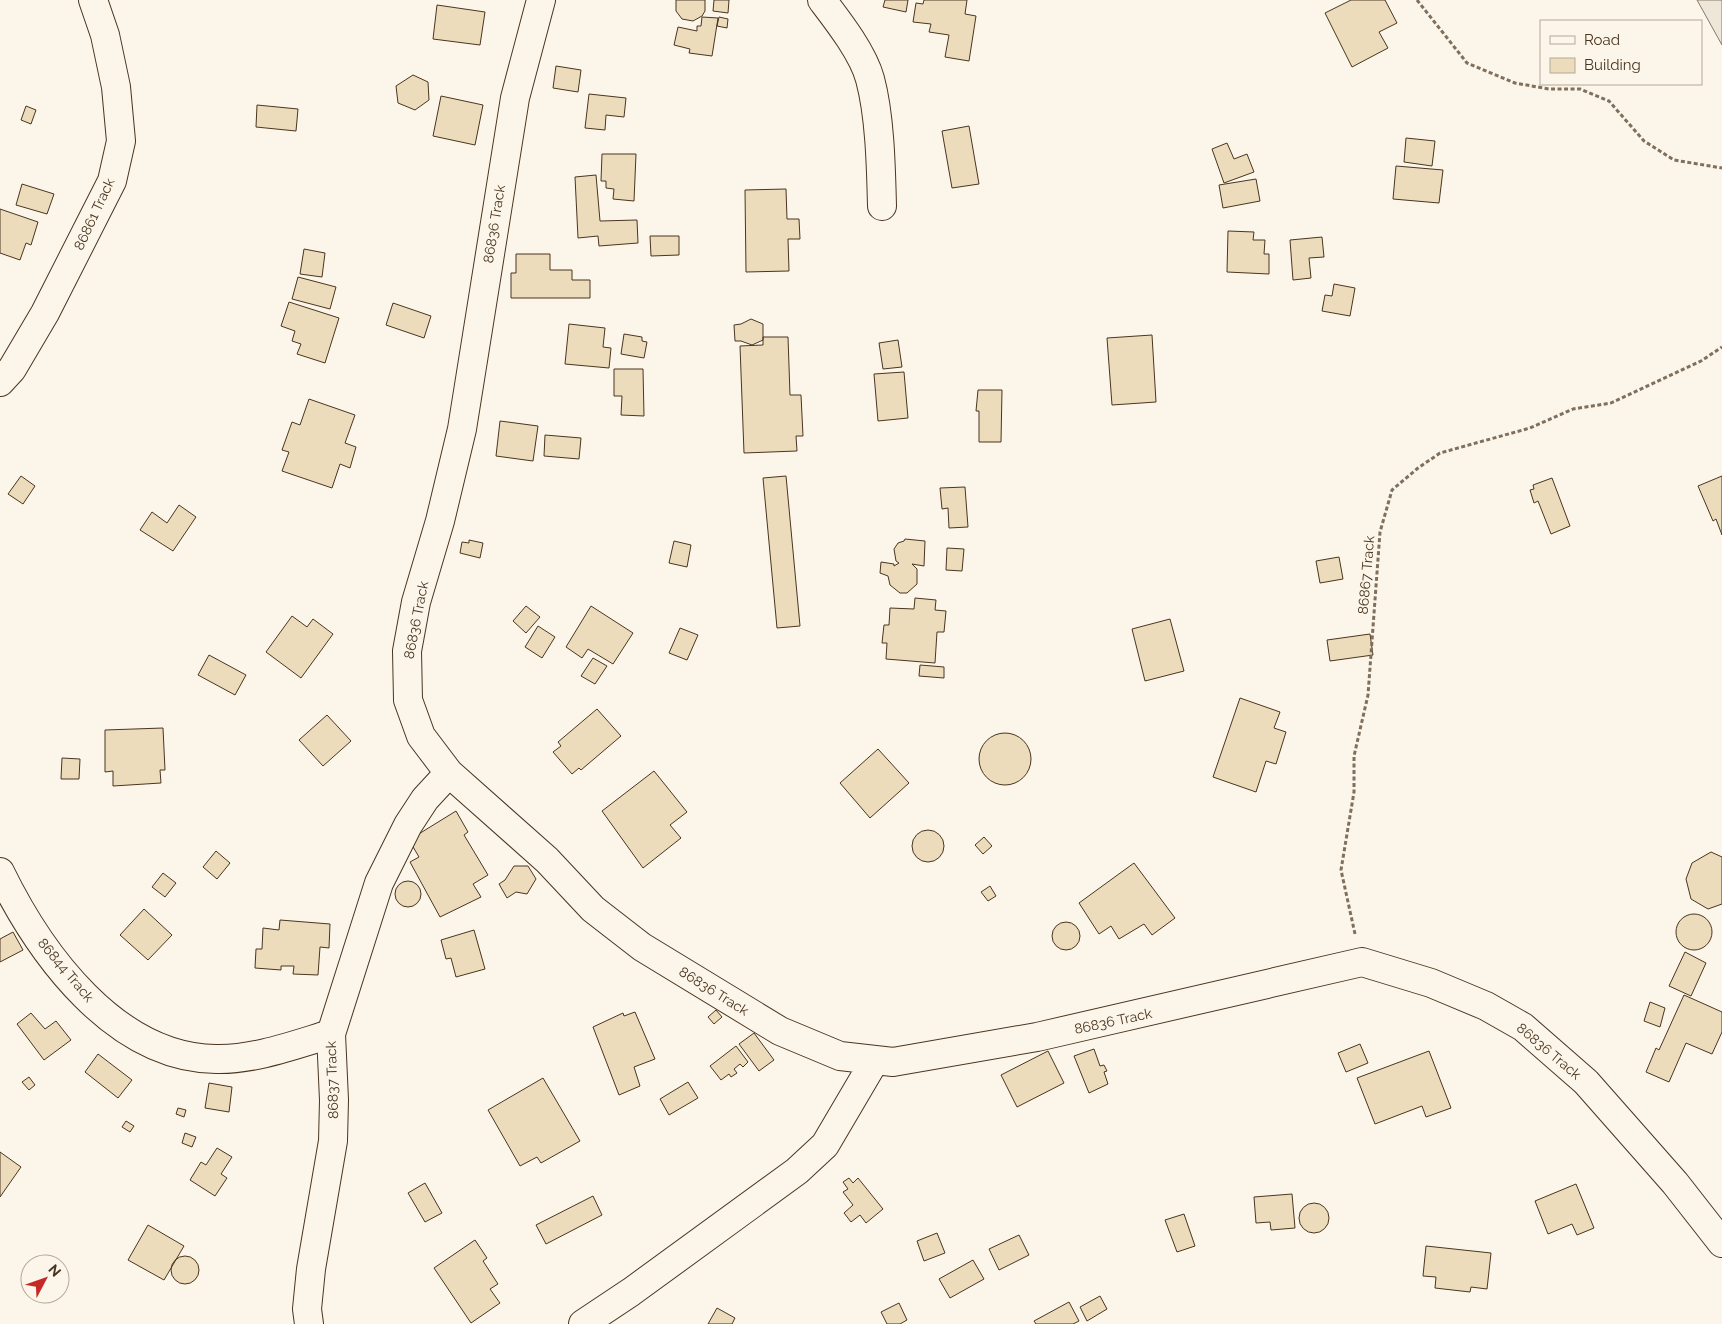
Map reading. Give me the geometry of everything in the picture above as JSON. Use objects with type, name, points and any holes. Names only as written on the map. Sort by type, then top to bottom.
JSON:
[{"type":"street","name":"86861 Track","points":[[0,382],[12,369],[45,313],[112,181],[120,141],[116,87],[105,35],[93,0]]},
{"type":"street","name":"86836 Track","points":[[541,0],[515,98],[462,429],[440,521],[416,602],[407,651],[408,700],[421,736],[450,773],[547,860],[593,909],[642,947],[780,1031],[840,1056],[894,1062],[1037,1037],[1362,962],[1431,983],[1486,1006],[1523,1027],[1586,1082],[1675,1183],[1722,1243]]},
{"type":"street","points":[[822,0],[853,45],[870,78],[880,145],[882,206]]},
{"type":"street","name":"86837 Track","points":[[309,1324],[307,1309],[311,1269],[333,1141],[334,1100],[330,1034],[379,883],[408,825],[425,799],[450,773]]},
{"type":"street","name":"86844 Track","points":[[0,872],[11,895],[44,947],[81,993],[112,1021],[163,1049],[188,1056],[217,1060],[285,1048],[330,1034]]},
{"type":"street","points":[[583,1324],[631,1292],[797,1171],[825,1145],[875,1060]]},
{"type":"path","points":[[1416,0],[1468,63],[1515,84],[1549,89],[1580,89],[1609,101],[1644,141],[1674,160],[1722,168]]},
{"type":"path","name":"86867 Track","points":[[1362,962],[1341,870],[1354,792],[1354,756],[1368,694],[1380,532],[1392,490],[1418,468],[1440,453],[1530,428],[1572,409],[1611,403],[1702,361],[1722,347]]},
{"type":"shaded area","points":[[1697,0],[1722,0],[1722,45]]},
{"type":"building","points":[[676,0],[705,0],[705,11],[702,16],[693,21],[682,19],[676,11]]},
{"type":"building","points":[[714,0],[729,0],[728,13],[713,11]]},
{"type":"building","points":[[885,0],[908,0],[906,12],[883,7]]},
{"type":"building","points":[[924,0],[967,0],[965,14],[976,16],[969,61],[945,57],[949,35],[929,32],[931,24],[913,22],[916,3],[923,4]]},
{"type":"building","points":[[1351,0],[1385,0],[1397,23],[1379,32],[1388,48],[1352,67],[1325,13]]},
{"type":"building","points":[[437,5],[485,12],[480,45],[433,39]]},
{"type":"building","points":[[702,17],[718,18],[712,56],[689,53],[690,49],[674,45],[678,27],[697,31],[697,26],[701,26]]},
{"type":"building","points":[[719,17],[728,19],[727,28],[717,26]]},
{"type":"building","points":[[556,66],[581,70],[578,92],[553,88]]},
{"type":"building","points":[[413,75],[428,82],[429,100],[415,110],[398,103],[396,86]]},
{"type":"building","points":[[589,94],[626,98],[624,117],[606,115],[605,130],[585,128]]},
{"type":"building","points":[[441,96],[483,105],[475,145],[433,136]]},
{"type":"building","points":[[257,105],[298,109],[296,131],[256,127]]},
{"type":"building","points":[[26,106],[36,110],[31,124],[21,120]]},
{"type":"building","points":[[969,126],[979,184],[952,188],[942,131]]},
{"type":"building","points":[[1406,138],[1435,141],[1432,166],[1404,162]]},
{"type":"building","points":[[1227,143],[1234,159],[1247,154],[1254,172],[1224,183],[1212,149]]},
{"type":"building","points":[[602,154],[636,154],[634,201],[613,199],[614,189],[606,188],[606,181],[601,181]]},
{"type":"building","points":[[1396,166],[1443,170],[1439,203],[1393,199]]},
{"type":"building","points":[[596,175],[600,221],[637,220],[638,243],[599,246],[598,236],[578,238],[575,177]]},
{"type":"building","points":[[1256,179],[1260,201],[1223,208],[1219,185]]},
{"type":"building","points":[[22,184],[54,194],[47,214],[16,205]]},
{"type":"building","points":[[786,189],[787,219],[799,219],[800,239],[788,239],[789,271],[746,272],[745,190]]},
{"type":"building","points":[[0,209],[38,222],[31,245],[26,243],[20,260],[0,253]]},
{"type":"building","points":[[1228,231],[1254,232],[1253,240],[1265,240],[1264,254],[1269,254],[1269,274],[1227,272]]},
{"type":"building","points":[[650,236],[679,236],[679,255],[651,256]]},
{"type":"building","points":[[1322,237],[1324,257],[1309,258],[1311,278],[1293,280],[1290,240]]},
{"type":"building","points":[[304,249],[325,253],[322,277],[300,274]]},
{"type":"building","points":[[516,254],[550,254],[550,270],[572,270],[572,280],[590,280],[590,298],[511,298],[511,273],[516,273]]},
{"type":"building","points":[[298,277],[336,287],[330,309],[292,299]]},
{"type":"building","points":[[1334,284],[1355,288],[1350,316],[1322,311],[1325,295],[1332,296]]},
{"type":"building","points":[[289,302],[339,318],[325,363],[297,354],[301,344],[292,341],[295,331],[281,326]]},
{"type":"building","points":[[393,303],[431,316],[424,338],[386,325]]},
{"type":"building","points":[[751,319],[763,324],[763,340],[752,345],[735,341],[734,325]]},
{"type":"building","points":[[569,324],[605,328],[603,347],[611,348],[609,368],[565,364]]},
{"type":"building","points":[[624,334],[642,337],[642,341],[647,342],[644,358],[621,354]]},
{"type":"building","points":[[1152,335],[1156,402],[1112,405],[1107,338]]},
{"type":"building","points":[[763,337],[788,337],[790,395],[801,395],[803,436],[796,436],[797,451],[744,453],[740,346],[763,345]]},
{"type":"building","points":[[898,340],[902,367],[883,369],[879,343]]},
{"type":"building","points":[[614,369],[643,369],[644,416],[621,415],[622,396],[614,396]]},
{"type":"building","points":[[904,372],[908,418],[878,421],[874,374]]},
{"type":"building","points":[[978,390],[1002,390],[1001,442],[979,442],[979,411],[976,411]]},
{"type":"building","points":[[309,399],[355,415],[345,443],[356,447],[350,468],[340,464],[332,488],[282,471],[289,452],[282,450],[292,422],[300,425]]},
{"type":"building","points":[[500,421],[538,426],[533,461],[496,456]]},
{"type":"building","points":[[545,435],[581,438],[579,459],[544,456]]},
{"type":"building","points":[[21,476],[35,486],[23,504],[8,494]]},
{"type":"building","points":[[786,476],[800,626],[777,628],[763,478]]},
{"type":"building","points":[[1722,476],[1722,535],[1716,519],[1713,521],[1698,486]]},
{"type":"building","points":[[1552,478],[1570,526],[1551,534],[1538,501],[1534,503],[1530,490],[1534,489],[1533,485]]},
{"type":"building","points":[[965,487],[968,527],[949,528],[948,508],[942,509],[940,488]]},
{"type":"building","points":[[179,505],[196,517],[173,551],[140,530],[152,512],[167,523]]},
{"type":"building","points":[[905,539],[925,541],[924,566],[912,564],[917,569],[917,584],[907,593],[900,593],[890,585],[888,576],[880,573],[881,562],[894,564],[894,566],[899,563],[896,561],[894,549],[898,543]]},
{"type":"building","points":[[469,540],[483,543],[480,558],[460,553],[462,542],[469,543]]},
{"type":"building","points":[[674,541],[691,545],[687,567],[669,563]]},
{"type":"building","points":[[947,548],[964,549],[962,571],[946,570]]},
{"type":"building","points":[[1339,557],[1343,579],[1320,583],[1316,561]]},
{"type":"building","points":[[915,598],[936,600],[935,610],[946,611],[944,632],[937,632],[935,663],[886,659],[887,643],[882,643],[884,625],[889,625],[890,608],[914,609]]},
{"type":"building","points":[[526,606],[540,617],[526,633],[513,621]]},
{"type":"building","points":[[591,606],[633,633],[613,664],[588,649],[582,658],[566,647]]},
{"type":"building","points":[[292,616],[307,627],[313,619],[333,634],[301,678],[266,652]]},
{"type":"building","points":[[1170,619],[1184,671],[1145,681],[1132,629]]},
{"type":"building","points":[[538,626],[555,637],[542,658],[525,647]]},
{"type":"building","points":[[680,628],[698,635],[687,660],[669,653]]},
{"type":"building","points":[[1370,634],[1373,655],[1330,661],[1327,640]]},
{"type":"building","points":[[209,655],[246,675],[235,695],[198,675]]},
{"type":"building","points":[[593,658],[607,666],[595,684],[581,676]]},
{"type":"building","points":[[920,665],[944,667],[944,678],[919,676]]},
{"type":"building","points":[[1240,698],[1280,712],[1274,728],[1286,732],[1276,764],[1266,761],[1256,792],[1213,777]]},
{"type":"building","points":[[597,709],[621,736],[581,770],[579,768],[572,774],[553,752],[561,746],[558,742]]},
{"type":"building","points":[[327,715],[351,741],[323,766],[299,740]]},
{"type":"building","points":[[163,728],[165,770],[160,770],[161,783],[113,786],[113,771],[105,772],[105,730]]},
{"type":"building","points":[[1000,733],[1010,733],[1024,740],[1031,754],[1031,764],[1024,778],[1010,785],[1000,785],[990,781],[983,774],[979,764],[979,754],[983,744],[990,737]]},
{"type":"building","points":[[878,749],[909,783],[870,818],[840,783]]},
{"type":"building","points":[[62,758],[80,759],[79,779],[61,779]]},
{"type":"building","points":[[654,771],[687,812],[670,825],[681,838],[643,868],[602,811]]},
{"type":"building","points":[[456,811],[468,832],[464,835],[488,875],[473,884],[481,897],[440,917],[410,862],[419,857],[409,840]]},
{"type":"building","points":[[928,830],[934,831],[939,835],[943,840],[943,852],[939,857],[934,861],[928,862],[922,861],[917,857],[913,852],[912,846],[913,840],[917,835],[922,831]]},
{"type":"building","points":[[984,837],[992,846],[983,854],[975,845]]},
{"type":"building","points":[[216,851],[230,863],[217,879],[203,867]]},
{"type":"building","points":[[1711,852],[1722,857],[1722,904],[1708,909],[1691,899],[1686,879],[1692,863]]},
{"type":"building","points":[[1134,863],[1175,918],[1152,935],[1144,924],[1119,939],[1111,926],[1099,934],[1079,903]]},
{"type":"building","points":[[514,866],[528,866],[536,879],[527,894],[516,892],[507,898],[499,884],[505,880]]},
{"type":"building","points":[[163,873],[176,883],[165,897],[152,887]]},
{"type":"building","points":[[408,881],[417,885],[421,894],[417,903],[408,907],[399,903],[395,894],[399,885]]},
{"type":"building","points":[[990,886],[996,896],[988,901],[981,892]]},
{"type":"building","points":[[144,909],[172,935],[148,960],[120,935]]},
{"type":"building","points":[[1694,914],[1707,919],[1712,932],[1707,945],[1694,950],[1681,945],[1676,932],[1681,919]]},
{"type":"building","points":[[280,920],[330,924],[329,948],[320,947],[318,975],[293,974],[294,966],[281,966],[281,970],[255,968],[256,949],[262,949],[263,928],[279,930]]},
{"type":"building","points":[[1066,922],[1076,926],[1080,936],[1076,946],[1066,950],[1056,946],[1052,936],[1056,926]]},
{"type":"building","points":[[474,930],[485,969],[456,977],[451,958],[446,959],[441,940]]},
{"type":"building","points":[[13,932],[23,950],[0,962],[0,939]]},
{"type":"building","points":[[1685,952],[1706,963],[1691,996],[1669,986]]},
{"type":"building","points":[[1684,995],[1722,1012],[1722,1032],[1712,1054],[1686,1043],[1669,1082],[1646,1072],[1656,1048],[1659,1050]]},
{"type":"building","points":[[1650,1002],[1665,1008],[1660,1027],[1644,1021]]},
{"type":"building","points":[[716,1010],[722,1017],[714,1024],[708,1017]]},
{"type":"building","points":[[635,1012],[655,1059],[634,1067],[640,1086],[619,1095],[593,1027],[623,1013],[624,1016]]},
{"type":"building","points":[[31,1013],[45,1029],[56,1021],[71,1040],[44,1060],[17,1024]]},
{"type":"building","points":[[754,1033],[774,1060],[759,1071],[739,1044]]},
{"type":"building","points":[[1360,1044],[1368,1063],[1346,1072],[1338,1053]]},
{"type":"building","points":[[736,1046],[748,1062],[743,1067],[740,1064],[734,1069],[737,1073],[731,1077],[729,1074],[721,1080],[710,1066]]},
{"type":"building","points":[[1094,1049],[1100,1066],[1104,1065],[1107,1071],[1104,1072],[1108,1084],[1089,1093],[1074,1056]]},
{"type":"building","points":[[1048,1051],[1064,1083],[1017,1107],[1001,1075]]},
{"type":"building","points":[[1429,1051],[1451,1108],[1426,1117],[1422,1106],[1375,1124],[1357,1078]]},
{"type":"building","points":[[98,1054],[132,1080],[118,1098],[85,1072]]},
{"type":"building","points":[[29,1077],[35,1085],[29,1090],[22,1082]]},
{"type":"building","points":[[543,1078],[580,1141],[541,1163],[537,1157],[520,1166],[488,1110]]},
{"type":"building","points":[[688,1082],[698,1098],[669,1115],[660,1099]]},
{"type":"building","points":[[209,1083],[232,1087],[229,1112],[205,1108]]},
{"type":"building","points":[[178,1108],[186,1110],[184,1117],[176,1114]]},
{"type":"building","points":[[126,1121],[134,1126],[130,1132],[122,1127]]},
{"type":"building","points":[[185,1133],[196,1137],[192,1147],[182,1143]]},
{"type":"building","points":[[217,1148],[232,1157],[221,1174],[227,1178],[215,1196],[190,1180],[201,1162],[206,1165]]},
{"type":"building","points":[[0,1152],[21,1167],[0,1197]]},
{"type":"building","points":[[849,1178],[853,1183],[858,1178],[883,1209],[866,1223],[860,1215],[851,1222],[844,1213],[853,1205],[843,1192],[848,1189],[843,1182]]},
{"type":"building","points":[[425,1183],[442,1213],[425,1222],[408,1193]]},
{"type":"building","points":[[1576,1184],[1594,1228],[1577,1235],[1572,1224],[1548,1234],[1535,1201]]},
{"type":"building","points":[[1292,1194],[1295,1228],[1271,1230],[1270,1222],[1256,1223],[1254,1197]]},
{"type":"building","points":[[593,1196],[602,1215],[546,1244],[536,1225]]},
{"type":"building","points":[[1314,1203],[1325,1207],[1329,1218],[1325,1229],[1314,1233],[1303,1229],[1299,1218],[1303,1207]]},
{"type":"building","points":[[1184,1214],[1195,1246],[1177,1252],[1165,1220]]},
{"type":"building","points":[[148,1225],[184,1246],[164,1280],[128,1260]]},
{"type":"building","points":[[937,1233],[945,1253],[924,1261],[917,1241]]},
{"type":"building","points":[[1019,1235],[1029,1255],[999,1270],[989,1249]]},
{"type":"building","points":[[475,1240],[487,1258],[483,1261],[498,1284],[490,1289],[500,1303],[471,1323],[434,1268]]},
{"type":"building","points":[[1426,1246],[1491,1253],[1487,1289],[1471,1287],[1470,1292],[1435,1288],[1436,1277],[1423,1276]]},
{"type":"building","points":[[185,1256],[195,1260],[199,1270],[195,1280],[185,1284],[175,1280],[171,1270],[175,1260]]},
{"type":"building","points":[[973,1260],[984,1279],[950,1298],[939,1279]]},
{"type":"building","points":[[1100,1296],[1107,1309],[1087,1321],[1080,1307]]},
{"type":"building","points":[[1069,1302],[1079,1321],[1073,1324],[1036,1324],[1034,1321]]},
{"type":"building","points":[[899,1303],[907,1320],[900,1324],[887,1324],[881,1312]]},
{"type":"building","points":[[717,1308],[735,1318],[732,1324],[708,1324]]}]
